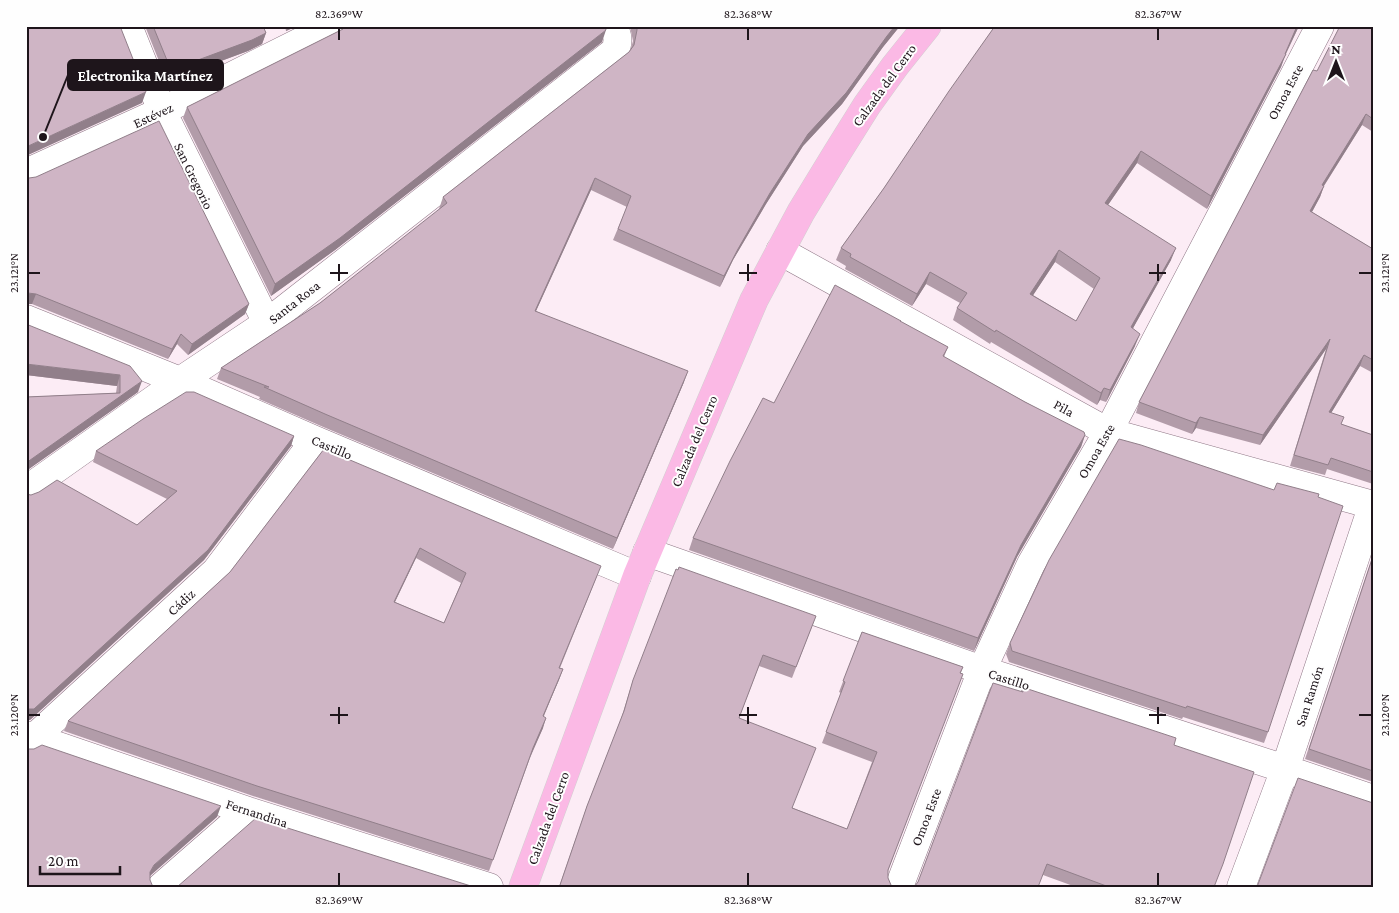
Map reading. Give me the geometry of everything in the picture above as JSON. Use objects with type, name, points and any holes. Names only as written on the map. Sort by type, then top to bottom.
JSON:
[{"type":"main road","name":"Calzada del Cerro","points":[[523,887],[642,564],[754,300],[801,212],[867,105],[895,66],[928,26]]},
{"type":"street","name":"San Gregorio","points":[[128,26],[162,111],[267,323]]},
{"type":"street","name":"Estévez","points":[[26,173],[162,111],[332,26]]},
{"type":"street","name":"Omoa Este","points":[[899,887],[982,670],[1031,564],[1108,432],[1320,26]]},
{"type":"street","name":"Santa Rosa","points":[[26,490],[180,381],[267,323],[615,50],[616,34]]},
{"type":"street","name":"Pila","points":[[780,251],[1108,432],[1373,504]]},
{"type":"street","name":"Castillo","points":[[26,319],[180,381],[315,440],[642,564],[982,670],[1373,799]]},
{"type":"street","name":"Cádiz","points":[[29,740],[216,571],[315,440]]},
{"type":"street","name":"San Ramón","points":[[1241,887],[1285,769],[1373,504]]},
{"type":"street","name":"Fernandina","points":[[29,740],[489,887]]},
{"type":"street","points":[[161,887],[248,810]]},
{"type":"building","points":[[26,26],[120,26],[146,92],[26,147]]},
{"type":"building","points":[[153,26],[263,26],[266,33],[171,70]]},
{"type":"building","points":[[346,26],[605,26],[606,30],[340,238],[275,284],[187,107]]},
{"type":"building","points":[[637,26],[895,26],[846,93],[808,134],[770,193],[724,276],[618,229],[631,196],[595,178],[535,311],[688,371],[617,538],[221,368],[320,303],[447,203],[443,197],[629,52],[634,45]]},
{"type":"building","points":[[995,26],[1297,26],[1286,54],[1211,196],[1141,151],[1105,203],[1176,248],[1131,327],[1140,334],[1110,390],[1104,388],[1101,393],[957,308],[967,293],[930,272],[917,294],[850,257],[851,254],[841,248]],"holes":[[[1059,250],[1100,278],[1076,321],[1030,294]]]},
{"type":"building","points":[[1340,26],[1373,26],[1373,119],[1366,114],[1322,185],[1324,186],[1310,211],[1373,249],[1373,360],[1364,355],[1329,412],[1344,417],[1341,424],[1373,435],[1373,472],[1331,458],[1328,465],[1294,455],[1330,339],[1263,435],[1200,417],[1196,423],[1139,402],[1313,70],[1317,71]]},
{"type":"building","points":[[159,121],[249,304],[192,344],[181,334],[172,349],[36,294],[26,294],[26,177],[36,177]]},
{"type":"building","points":[[835,285],[948,347],[943,356],[1025,402],[1084,432],[1085,435],[1021,545],[978,638],[693,538],[763,398],[774,403]]},
{"type":"building","points":[[26,324],[130,366],[142,381],[26,463],[26,397],[120,393],[120,375],[26,364]]},
{"type":"building","points":[[186,392],[194,392],[294,436],[208,550],[34,709],[26,709],[26,494],[31,495],[39,492],[57,480],[137,525],[177,491],[96,451]]},
{"type":"building","points":[[1119,439],[1274,490],[1277,483],[1319,494],[1318,497],[1343,506],[1268,732],[1187,706],[1186,708],[1012,651],[1010,643],[1049,560]]},
{"type":"building","points":[[324,449],[601,566],[559,668],[563,669],[543,716],[546,718],[533,748],[493,860],[257,786],[68,721],[230,572]],"holes":[[[420,548],[466,573],[444,623],[394,602]]]},
{"type":"building","points":[[1373,556],[1373,771],[1309,749]]},
{"type":"building","points":[[679,567],[816,616],[796,667],[763,655],[739,718],[816,748],[792,808],[847,829],[877,752],[826,732],[862,632],[963,667],[960,673],[963,674],[888,870],[888,878],[892,887],[562,887],[560,885],[587,806],[624,711],[633,680],[676,569],[678,570]]},
{"type":"building","points":[[993,683],[1023,692],[1022,687],[1176,738],[1174,745],[1254,772],[1214,887],[1109,887],[1047,864],[1038,887],[914,887],[918,882]]},
{"type":"building","points":[[42,745],[221,806],[154,865],[150,872],[150,880],[153,887],[26,887],[26,749],[34,749]]},
{"type":"building","points":[[1298,778],[1373,803],[1373,887],[1257,887]]},
{"type":"building","points":[[256,818],[474,887],[177,887]]},
{"type":"place","name":"Electronika Martínez","points":[[43,137]]}]
